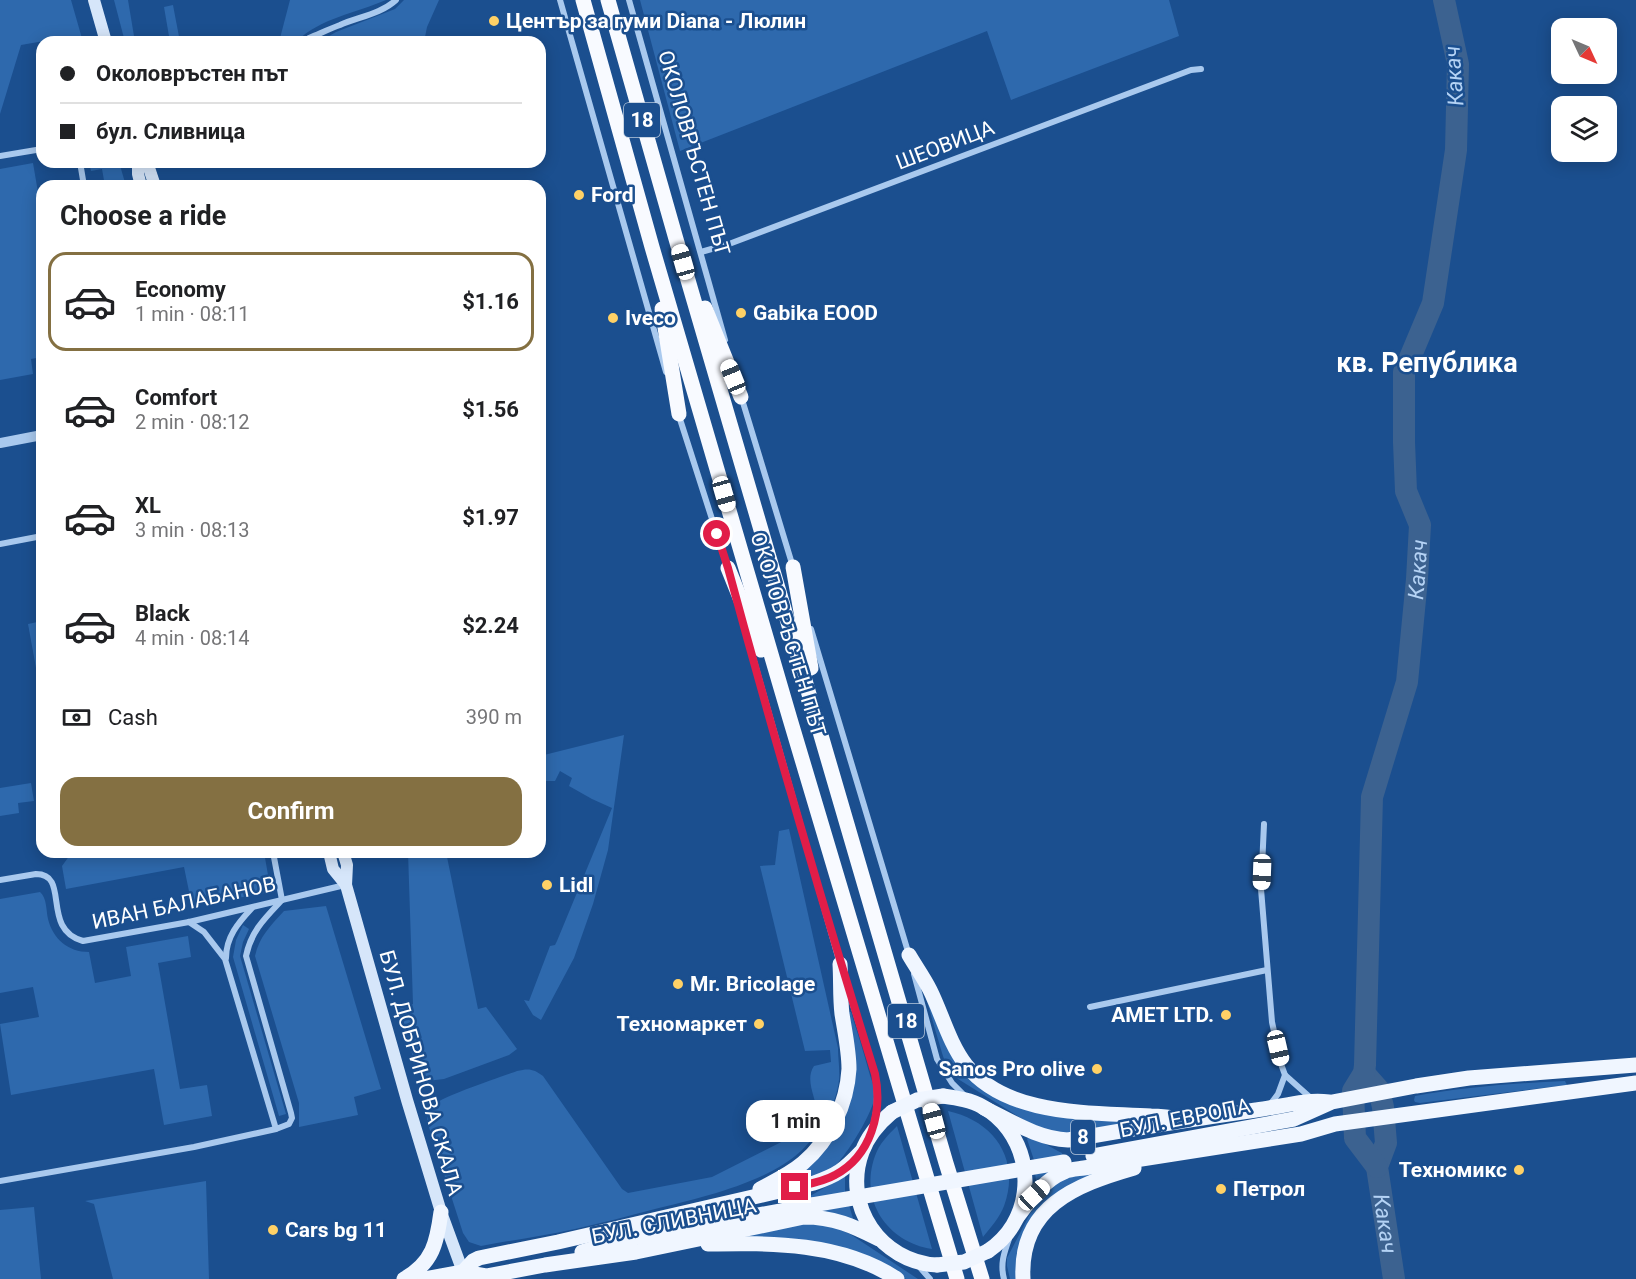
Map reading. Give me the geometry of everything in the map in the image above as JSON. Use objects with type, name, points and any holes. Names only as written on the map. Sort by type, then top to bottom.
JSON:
[{"type":"highway","name":"ОКОЛОВРЪСТЕН ПЪТ","points":[[582,0],[790,719],[957,1279]]},
{"type":"highway","name":"ОКОЛОВРЪСТЕН ПЪТ","points":[[608,0],[946,1163],[982,1279]]},
{"type":"highway","points":[[676,239],[741,397]]},
{"type":"highway","points":[[652,247],[679,414]]},
{"type":"highway","points":[[793,567],[824,741]]},
{"type":"highway","points":[[728,568],[790,719]]},
{"type":"main road","points":[[94,0],[104,36]]},
{"type":"main road","name":"БУЛ. ДОБРИНОВА СКАЛА","points":[[330,858],[333,869],[346,885]]},
{"type":"main road","name":"БУЛ. ДОБРИНОВА СКАЛА","points":[[345,858],[347,865],[346,885],[407,1100],[441,1212],[463,1272]]},
{"type":"main road","points":[[909,955],[930,990],[966,1064],[993,1089],[1007,1096],[1052,1108],[1187,1120]]},
{"type":"main road","points":[[737,1200],[783,1178],[804,1163],[831,1129],[841,1108],[847,1089],[849,1068],[848,1044],[842,1012],[840,964]]},
{"type":"main road","name":"БУЛ. ЕВРОПА","points":[[941,1183],[1294,1119],[1332,1102],[1403,1089],[1469,1078],[1636,1065]]},
{"type":"main road","name":"БУЛ. ЕВРОПА","points":[[1015,1220],[1034,1195],[1047,1183],[1064,1172],[1084,1167],[1301,1134],[1335,1124],[1636,1083]]},
{"type":"main road","name":"8","points":[[933,1272],[894,1252],[879,1239],[866,1220],[857,1194],[856,1180],[861,1152],[880,1122],[892,1112],[917,1100],[943,1096],[978,1105]]},
{"type":"main road","name":"БУЛ. ЕВРОПА","points":[[978,1105],[1028,1129],[1056,1139],[1068,1140],[1313,1100],[1332,1102]]},
{"type":"main road","points":[[933,1272],[988,1251],[998,1243],[1015,1220],[1022,1204],[1025,1178],[1021,1153],[1009,1130],[1000,1120],[978,1105]]},
{"type":"main road","name":"БУЛ. ЕВРОПА","points":[[1294,1119],[1335,1124]]},
{"type":"main road","name":"БУЛ. СЛИВНИЦА","points":[[463,1272],[479,1258],[814,1183],[843,1170],[861,1152]]},
{"type":"main road","name":"8","points":[[1023,1279],[1022,1263],[1030,1233],[1037,1221],[1057,1200],[1089,1183],[1168,1155]]},
{"type":"main road","name":"БУЛ. СЛИВНИЦА","points":[[545,1265],[618,1241],[941,1183]]},
{"type":"main road","points":[[404,1279],[423,1265],[431,1255],[438,1235],[441,1212]]},
{"type":"main road","name":"БУЛ. СЛИВНИЦА","points":[[425,1279],[463,1272],[486,1276],[636,1252],[804,1217],[819,1217],[847,1223],[879,1239]]},
{"type":"main road","name":"БУЛ. СЛИВНИЦА","points":[[558,1242],[618,1241]]},
{"type":"main road","points":[[675,1245],[787,1245],[836,1253],[864,1261],[897,1279]]},
{"type":"street","points":[[314,36],[369,15],[396,0]]},
{"type":"street","name":"ОКОЛОВРЪСТЕН ПЪТ","points":[[560,0],[659,351],[728,568],[840,964],[875,1074],[878,1104],[872,1132]]},
{"type":"street","name":"ОКОЛОВРЪСТЕН ПЪТ","points":[[629,0],[741,397],[909,955],[937,1059],[952,1083],[978,1105]]},
{"type":"street","name":"ШЕОВИЦА","points":[[701,252],[729,244],[1191,70],[1201,69]]},
{"type":"street","points":[[0,156],[36,150]]},
{"type":"street","points":[[0,442],[36,436]]},
{"type":"street","points":[[0,544],[36,537]]},
{"type":"street","points":[[1264,824],[1261,889],[1272,1022],[1285,1075],[1313,1100]]},
{"type":"street","points":[[0,1181],[194,1147],[290,1124],[291,1113],[246,956],[248,944],[254,932],[282,900],[274,858]]},
{"type":"street","name":"ИВАН БАЛАБАНОВ","points":[[0,880],[36,874],[45,875],[54,886],[62,926],[67,933],[83,941],[189,922],[346,885]]},
{"type":"street","points":[[225,959],[226,949],[234,929],[252,907]]},
{"type":"street","points":[[189,922],[204,932],[225,959],[276,1128]]},
{"type":"street","points":[[1090,1007],[1267,970]]},
{"type":"street","points":[[1267,1109],[1278,1094],[1285,1075]]},
{"type":"street","points":[[1004,1279],[1002,1262],[1015,1220]]},
{"type":"shaded area","points":[[0,0],[71,0],[81,36],[36,36],[36,42],[21,45],[0,114]]},
{"type":"shaded area","points":[[114,0],[128,0],[134,36],[123,36]]},
{"type":"shaded area","points":[[290,0],[386,0],[327,22],[304,36],[281,36]]},
{"type":"shaded area","points":[[404,0],[439,0],[425,36],[329,36],[336,32],[395,9]]},
{"type":"shaded area","points":[[640,0],[1169,0],[1179,36],[1011,100],[987,31],[680,151]]},
{"type":"shaded area","points":[[173,5],[179,36],[169,36],[164,7]]},
{"type":"shaded area","points":[[33,163],[36,181],[36,358],[31,359],[33,374],[0,380],[0,169]]},
{"type":"shaded area","points":[[90,168],[121,168],[124,180],[104,180],[102,169],[91,171]]},
{"type":"shaded area","points":[[36,622],[36,668],[28,624]]},
{"type":"shaded area","points":[[624,735],[608,850],[593,904],[574,958],[541,1020],[533,1015],[524,1000],[529,1001],[550,946],[555,945],[557,941],[612,808],[569,786],[572,778],[560,771],[555,781],[546,781],[546,754]]},
{"type":"shaded area","points":[[31,783],[34,801],[18,803],[19,813],[0,816],[0,788]]},
{"type":"shaded area","points":[[789,829],[838,1048],[837,1090],[831,1109],[815,1136],[787,1162],[732,1188],[563,1231],[481,1246],[469,1242],[463,1233],[427,1121],[429,1112],[431,1107],[446,1098],[517,1071],[531,1070],[543,1076],[622,1189],[628,1193],[712,1177],[805,1130],[817,1120],[810,1079],[811,1072],[814,1066],[831,1062],[830,1050],[805,1051],[760,866],[775,865],[779,831]]},
{"type":"shaded area","points":[[68,858],[265,858],[271,892],[192,906],[184,867],[66,889],[62,866]]},
{"type":"shaded area","points":[[408,858],[447,858],[478,1009],[486,1007],[517,1049],[509,1055],[444,1079],[427,1081],[416,1069],[400,1008],[413,1004]]},
{"type":"shaded area","points":[[40,892],[45,901],[50,926],[62,943],[74,950],[89,952],[95,983],[131,976],[126,947],[188,936],[191,957],[158,963],[180,1089],[207,1085],[212,1116],[164,1125],[154,1069],[11,1095],[0,1024],[39,1017],[33,987],[0,993],[0,899]]},
{"type":"shaded area","points":[[326,906],[381,1089],[354,1097],[358,1115],[299,1127],[299,1103],[255,956],[270,926],[284,911]]},
{"type":"shaded area","points":[[243,925],[249,929],[240,956],[286,1114],[279,1116],[233,957],[236,940]]},
{"type":"shaded area","points":[[926,998],[979,1086],[1137,1122],[1067,1135],[1042,1131],[958,1079],[946,1065]]},
{"type":"shaded area","points":[[848,1012],[851,1012],[874,1086],[874,1102],[856,1138],[832,1170],[817,1178],[785,1182],[842,1118]]},
{"type":"shaded area","points":[[1565,1081],[1567,1085],[1420,1103],[1414,1100],[1415,1096],[1452,1090]]},
{"type":"shaded area","points":[[948,1111],[979,1123],[1000,1145],[1006,1158],[1009,1173],[1004,1206],[983,1237]]},
{"type":"shaded area","points":[[897,1126],[932,1249],[902,1238],[890,1228],[874,1203],[871,1172],[875,1156],[881,1144]]},
{"type":"shaded area","points":[[1029,1137],[1062,1153],[1065,1169],[1036,1182],[1034,1160],[1027,1139]]},
{"type":"shaded area","points":[[1102,1173],[1050,1200],[1017,1279],[1010,1279],[1007,1258],[1043,1192],[1071,1174]]},
{"type":"shaded area","points":[[845,1176],[845,1191],[854,1222],[813,1215],[810,1196]]},
{"type":"shaded area","points":[[206,1181],[209,1279],[113,1279],[94,1204],[85,1201]]},
{"type":"shaded area","points":[[34,1207],[41,1279],[0,1279],[0,1210]]},
{"type":"shaded area","points":[[820,1221],[850,1234],[918,1279],[906,1279],[884,1263],[865,1256],[746,1239],[745,1234]]},
{"type":"waterway","name":"Какач","points":[[1377,1167],[1355,1138],[1353,1091],[1364,1073],[1365,1065],[1372,797],[1407,682],[1417,579],[1420,525],[1406,491],[1404,372],[1433,303],[1456,150],[1458,64],[1444,0]]},
{"type":"waterway","name":"Какач","points":[[1364,1073],[1379,1090],[1383,1107],[1386,1143],[1377,1167],[1394,1279]]},
{"type":"place","name":"Център за гуми Diana - Люлин","points":[[494,21]]},
{"type":"place","name":"Ford","points":[[579,195]]},
{"type":"place","name":"Gabika EOOD","points":[[741,313]]},
{"type":"place","name":"Iveco","points":[[613,318]]},
{"type":"place","name":"Lidl","points":[[547,885]]},
{"type":"place","name":"Mr. Bricolage","points":[[678,984]]},
{"type":"place","name":"AMET LTD.","points":[[1226,1015]]},
{"type":"place","name":"Техномаркет","points":[[759,1024]]},
{"type":"place","name":"Sanos Pro olive","points":[[1097,1069]]},
{"type":"place","name":"Техномикс","points":[[1519,1170]]},
{"type":"place","name":"Петрол","points":[[1221,1189]]},
{"type":"place","name":"Cars bg 11","points":[[273,1230]]},
{"type":"district","name":"кв. Република","points":[[1427,363]]},
{"type":"route","points":[[717,534],[808,855],[878,1089],[878,1104],[872,1132],[861,1152],[843,1170],[833,1176],[795,1187]]}]
